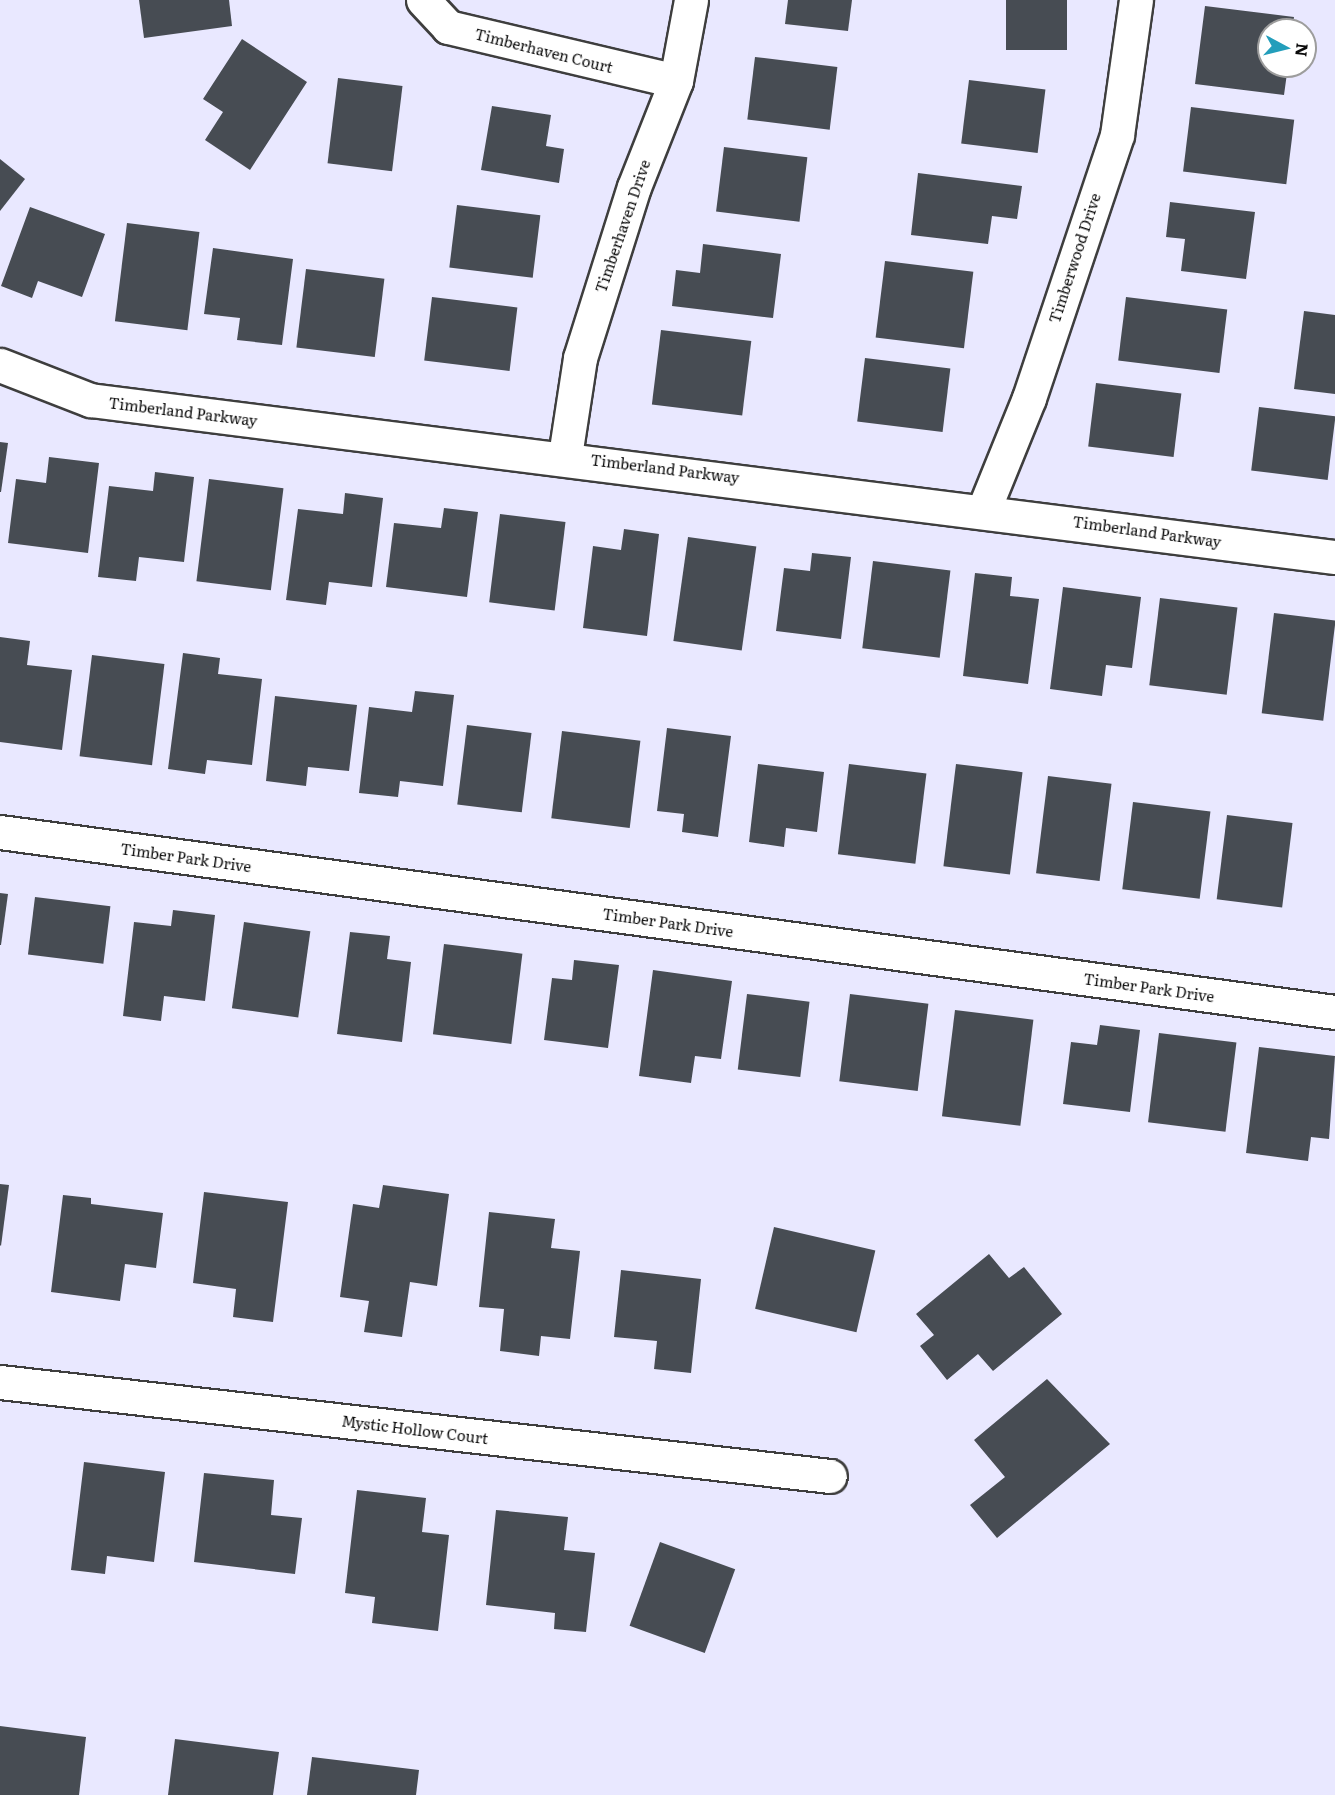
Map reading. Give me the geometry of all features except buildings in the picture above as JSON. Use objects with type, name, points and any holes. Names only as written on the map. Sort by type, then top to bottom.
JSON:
[{"type":"street","name":"Timberhaven Court","points":[[423,0],[448,27],[676,81]]},
{"type":"street","name":"Timberhaven Drive","points":[[565,456],[580,358],[604,275],[676,81],[691,0]]},
{"type":"street","name":"Timberwood Drive","points":[[984,509],[1029,398],[1117,135],[1136,0]]},
{"type":"street","name":"Timberland Parkway","points":[[0,365],[90,400],[565,456],[984,509],[1335,557]]},
{"type":"street","name":"Timber Park Drive","points":[[0,832],[1335,1012]]},
{"type":"street","name":"Mystic Hollow Court","points":[[0,1382],[830,1476]]}]
